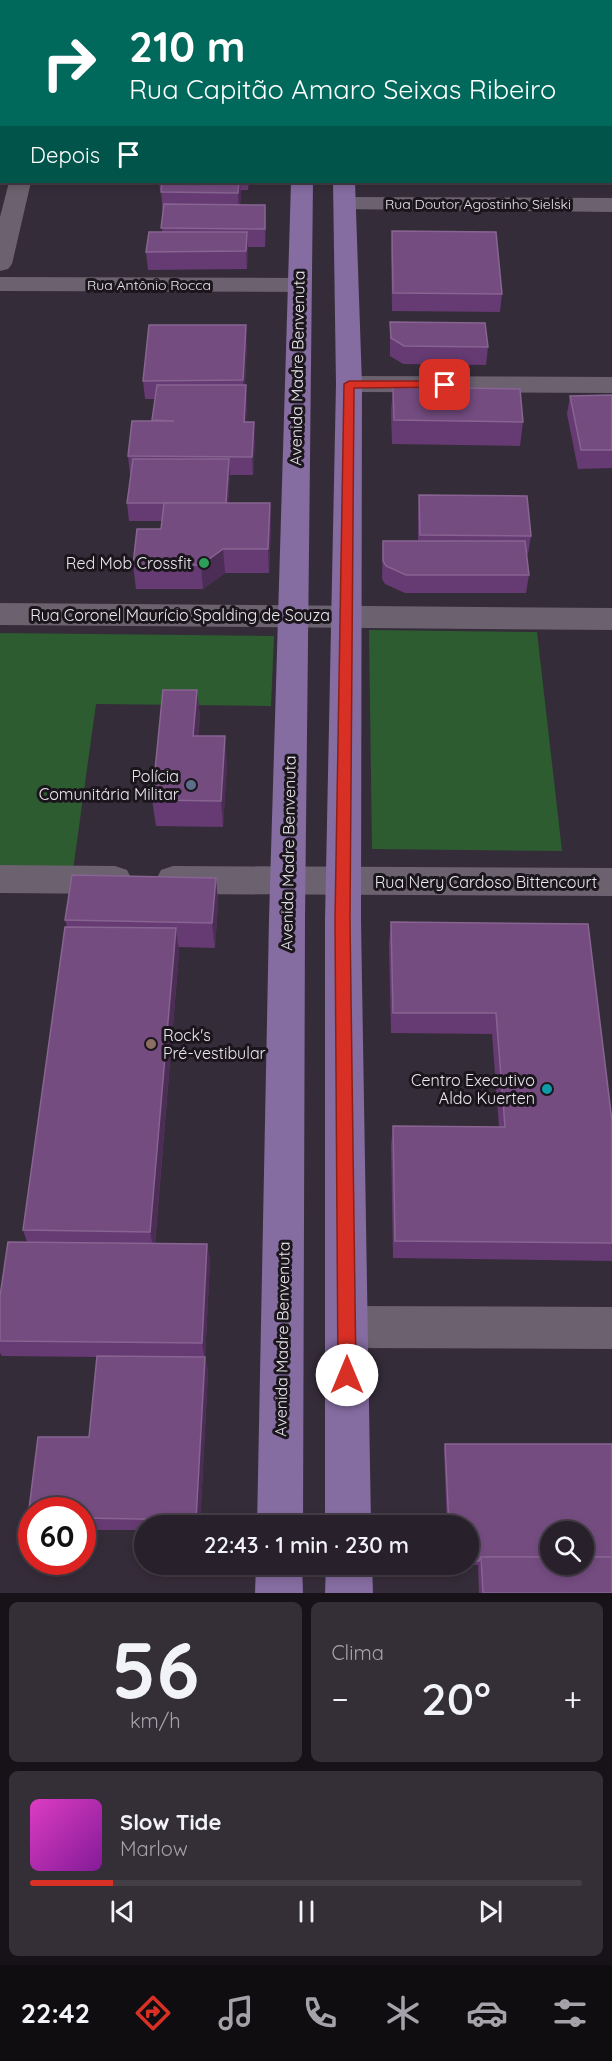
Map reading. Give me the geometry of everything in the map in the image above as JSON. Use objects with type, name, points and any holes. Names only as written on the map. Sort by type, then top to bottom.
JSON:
[{"type":"main road","name":"Avenida Madre Benvenuta","points":[[280,1515],[292,616],[302,183]]},
{"type":"main road","points":[[345,193],[349,384],[343,882],[348,1515]]},
{"type":"main road","points":[[279,1575],[279,1593]]},
{"type":"main road","points":[[349,1575],[349,1593]]},
{"type":"street","points":[[0,264],[20,183]]},
{"type":"street","name":"Rua Doutor Agostinho Sielski","points":[[345,193],[612,205]]},
{"type":"street","name":"Rua Antônio Rocca","points":[[0,284],[298,285]]},
{"type":"street","points":[[349,384],[612,385]]},
{"type":"street","name":"Rua Coronel Maurício Spalding de Souza","points":[[0,614],[612,619]]},
{"type":"street","name":"Rua Nery Cardoso Bittencourt","points":[[0,879],[612,882]]},
{"type":"street","points":[[347,1327],[612,1329]]},
{"type":"green space","points":[[369,630],[537,632],[562,851],[372,849]]},
{"type":"green space","points":[[0,633],[274,636],[271,706],[96,704],[73,870],[0,869]]},
{"type":"building","points":[[162,183],[239,183],[238,193],[161,192]]},
{"type":"building","points":[[164,204],[265,205],[265,229],[161,228]]},
{"type":"building","points":[[392,231],[496,232],[502,294],[393,293]]},
{"type":"building","points":[[149,232],[247,232],[246,251],[146,252]]},
{"type":"building","points":[[390,322],[485,323],[488,347],[404,346],[391,338]]},
{"type":"building","points":[[149,325],[246,325],[243,380],[143,381]]},
{"type":"building","points":[[157,385],[246,385],[244,422],[254,422],[252,457],[128,456],[132,421],[174,421],[152,420]]},
{"type":"building","points":[[393,387],[520,389],[523,422],[394,420]]},
{"type":"building","points":[[612,395],[612,450],[581,450],[570,396]]},
{"type":"building","points":[[133,459],[229,459],[226,503],[127,503]]},
{"type":"building","points":[[419,495],[527,496],[531,536],[420,535]]},
{"type":"building","points":[[164,503],[270,503],[268,549],[223,549],[201,565],[133,565],[137,529],[161,529]]},
{"type":"building","points":[[383,541],[525,541],[529,575],[406,575],[386,566],[383,561]]},
{"type":"building","points":[[163,690],[197,690],[193,736],[225,736],[221,801],[152,800]]},
{"type":"building","points":[[72,875],[216,878],[212,923],[65,920]]},
{"type":"building","name":"Centro Executivo Aldo Kuerten","points":[[391,922],[588,924],[612,1121],[612,1243],[395,1241],[393,1126],[505,1127],[496,1013],[393,1013]]},
{"type":"building","points":[[65,927],[176,928],[150,1232],[23,1230]]},
{"type":"building","points":[[8,1242],[207,1244],[202,1343],[0,1341],[0,1296]]},
{"type":"building","points":[[97,1356],[205,1357],[196,1515],[134,1515],[134,1519],[96,1518],[96,1497],[30,1497],[38,1437],[89,1437]]},
{"type":"building","points":[[445,1444],[612,1444],[612,1557],[594,1557],[594,1521],[540,1521],[540,1557],[481,1557],[479,1561],[479,1515],[448,1515]]},
{"type":"building","points":[[481,1557],[540,1557],[540,1575],[594,1575],[594,1557],[612,1557],[612,1593],[483,1593]]},
{"type":"place","name":"Red Mob Crossfit","points":[[204,563]]},
{"type":"place","name":"Polícia Comunitária Militar","points":[[191,785]]},
{"type":"place","name":"Rock's Pré-vestibular","points":[[151,1044]]},
{"type":"place","name":"Centro Executivo Aldo Kuerten","points":[[547,1089]]},
{"type":"route","points":[[347,1375],[342,920],[349,384],[445,385]]}]
